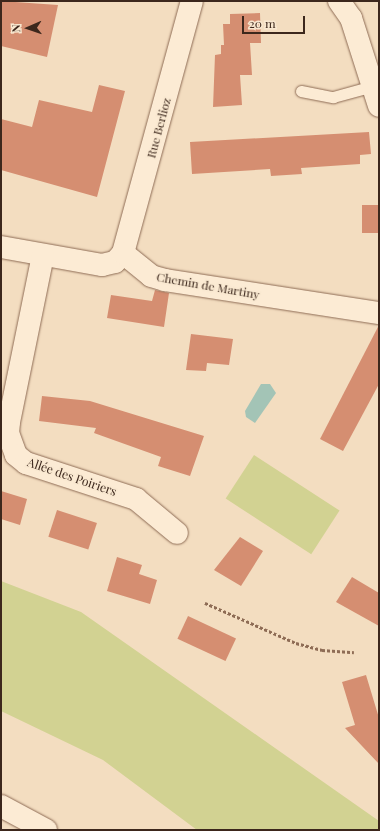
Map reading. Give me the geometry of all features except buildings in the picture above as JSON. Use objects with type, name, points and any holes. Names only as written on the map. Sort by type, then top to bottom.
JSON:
[{"type":"street","name":"Rue Berlioz","points":[[123,253],[192,1]]},
{"type":"street","points":[[339,1],[351,18],[379,106]]},
{"type":"street","points":[[1,247],[102,265],[115,262],[123,253]]},
{"type":"street","name":"Chemin de Martiny","points":[[123,253],[151,276],[165,280],[379,313]]},
{"type":"street","name":"Allée des Poiriers","points":[[44,255],[9,422],[8,433],[16,455],[26,463],[136,499],[177,533]]},
{"type":"street","points":[[1,806],[46,830]]},
{"type":"lane","points":[[301,91],[333,97],[372,86]]},
{"type":"path","points":[[205,603],[296,643],[322,650],[354,652]]},
{"type":"green space","points":[[254,455],[340,511],[311,554],[226,499]]},
{"type":"green space","points":[[1,581],[81,612],[379,821],[379,830],[197,830],[103,760],[1,711]]},
{"type":"shaded area","points":[[261,384],[270,384],[276,393],[255,423],[246,417],[245,411]]}]
